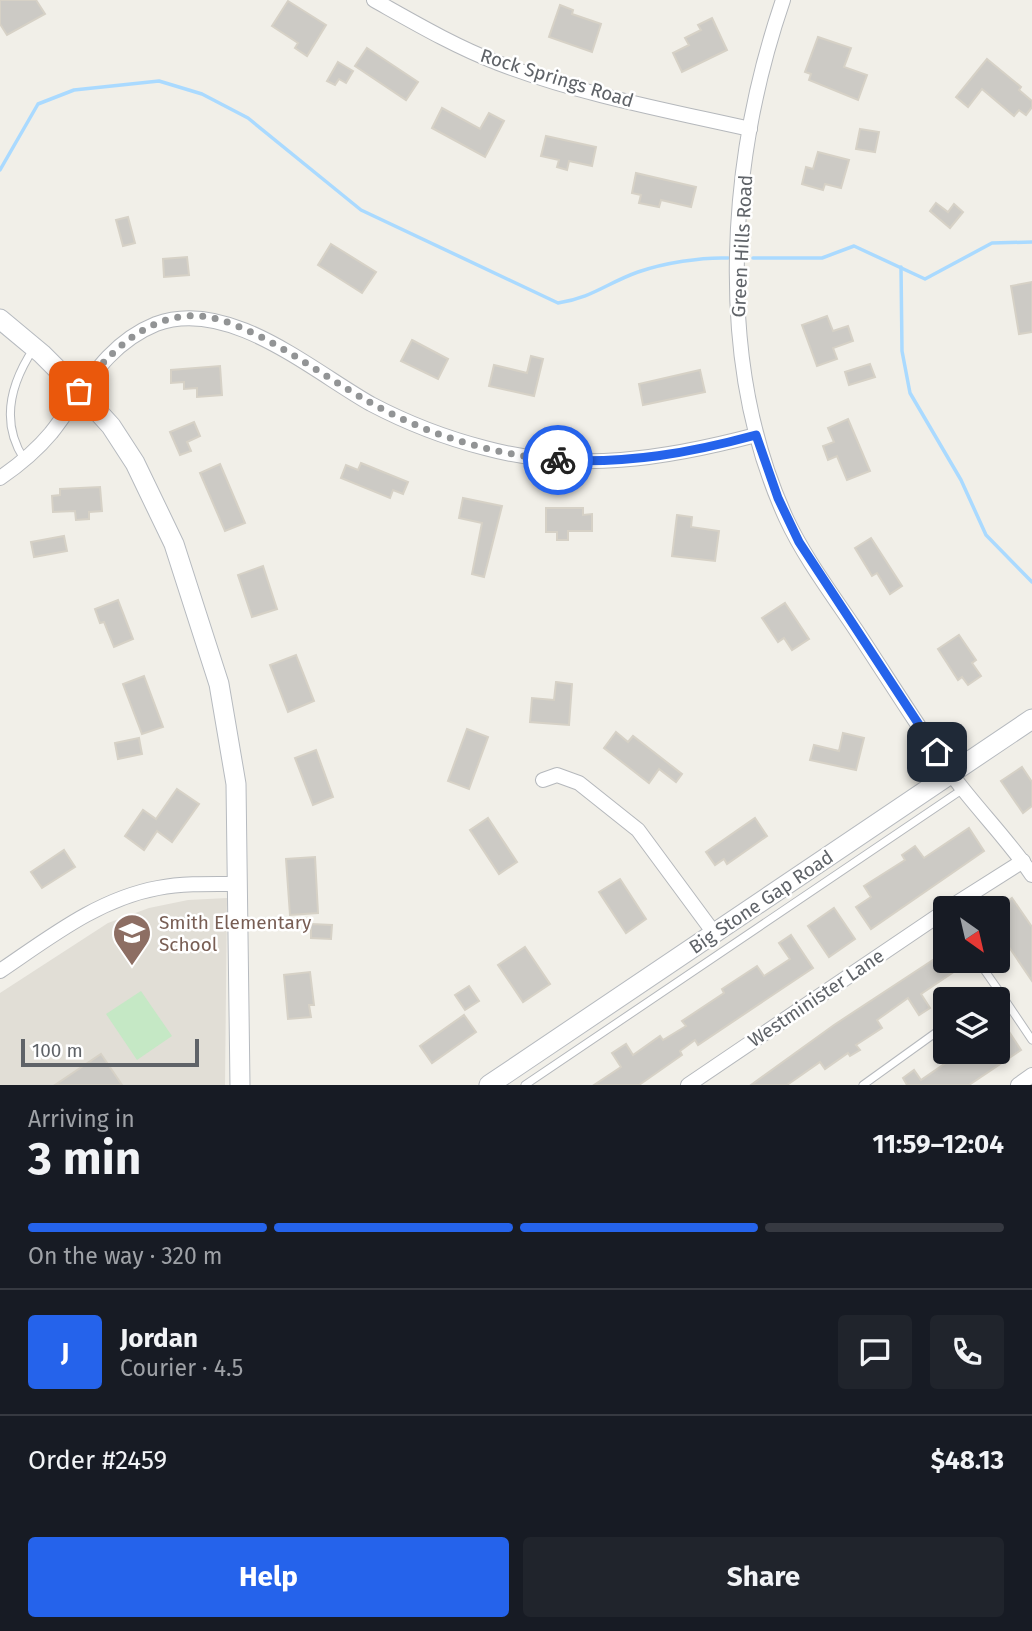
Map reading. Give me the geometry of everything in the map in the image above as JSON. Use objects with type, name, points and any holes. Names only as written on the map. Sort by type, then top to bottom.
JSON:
[{"type":"street","name":"Rock Springs Road","points":[[374,0],[448,42],[498,63],[589,91],[750,129]]},
{"type":"street","name":"Green Hills Road","points":[[783,0],[750,129],[736,296],[743,366],[756,435],[778,498],[799,542],[957,781],[1032,875]]},
{"type":"street","points":[[0,478],[25,460],[52,431],[102,361],[136,334],[168,321],[200,316],[244,329],[394,415],[443,436],[486,449],[554,460],[625,462],[694,451],[756,435]]},
{"type":"street","points":[[0,319],[34,347],[79,391],[111,426],[135,463],[174,544],[219,684],[236,784],[240,1085]]},
{"type":"street","name":"Big Stone Gap Road","points":[[489,1085],[714,933],[957,781],[1032,719]]},
{"type":"street","points":[[542,780],[557,775],[579,783],[638,830],[714,933]]},
{"type":"street","name":"Westminister Lane","points":[[969,896],[1023,861]]},
{"type":"street","points":[[0,971],[83,916],[133,893],[184,884],[239,884]]},
{"type":"street","name":"Westminister Lane","points":[[688,1085],[933,920]]},
{"type":"street","points":[[1018,1085],[1032,1075]]},
{"type":"lane","points":[[25,460],[9,438],[4,416],[13,379],[34,347]]},
{"type":"lane","points":[[525,1085],[957,781]]},
{"type":"lane","points":[[1010,1007],[1032,1040]]},
{"type":"lane","points":[[863,1085],[933,1035]]},
{"type":"shaded area","name":"Smith Elementary School","points":[[227,898],[225,1085],[0,1085],[0,993],[108,923],[149,908],[188,900]]},
{"type":"green space","points":[[141,991],[172,1036],[137,1060],[106,1014]]},
{"type":"building","points":[[0,0],[36,0],[45,14],[7,35],[0,24]]},
{"type":"building","points":[[288,1],[326,25],[307,56],[295,48],[298,43],[272,26]]},
{"type":"building","points":[[560,5],[573,10],[572,14],[601,24],[592,52],[549,37]]},
{"type":"building","points":[[712,18],[727,50],[682,72],[673,53],[689,45],[685,38],[701,30],[698,25]]},
{"type":"building","points":[[818,37],[851,48],[844,67],[867,75],[858,100],[809,80],[811,74],[805,72]]},
{"type":"building","points":[[367,48],[418,82],[406,100],[355,66]]},
{"type":"building","points":[[987,59],[1021,87],[1019,90],[1032,101],[1032,107],[1026,115],[1019,110],[1014,116],[982,89],[968,107],[956,97]]},
{"type":"building","points":[[338,62],[353,71],[346,83],[339,79],[335,85],[327,81]]},
{"type":"building","points":[[442,108],[480,129],[489,113],[504,121],[485,157],[432,128]]},
{"type":"building","points":[[860,129],[879,132],[875,152],[856,149]]},
{"type":"building","points":[[546,136],[596,147],[592,166],[569,161],[567,170],[557,167],[559,160],[541,156]]},
{"type":"building","points":[[818,152],[849,160],[841,188],[825,184],[823,190],[802,184],[806,167],[813,169]]},
{"type":"building","points":[[636,173],[696,187],[691,207],[661,200],[659,207],[639,203],[641,195],[632,193]]},
{"type":"building","points":[[936,203],[948,212],[954,204],[963,212],[950,228],[930,211]]},
{"type":"building","points":[[128,217],[135,243],[123,246],[116,220]]},
{"type":"building","points":[[331,244],[376,272],[362,293],[318,265]]},
{"type":"building","points":[[187,257],[189,275],[164,277],[163,259]]},
{"type":"building","points":[[1032,282],[1032,332],[1019,334],[1011,286]]},
{"type":"building","points":[[827,316],[833,331],[848,326],[853,341],[833,348],[837,359],[817,366],[802,325]]},
{"type":"building","points":[[412,340],[448,359],[438,379],[401,361]]},
{"type":"building","points":[[531,356],[543,359],[534,396],[489,386],[494,365],[527,373]]},
{"type":"building","points":[[870,364],[875,377],[849,385],[845,372]]},
{"type":"building","points":[[220,366],[222,395],[197,397],[197,388],[184,389],[184,382],[171,383],[171,370]]},
{"type":"building","points":[[700,370],[705,392],[643,405],[639,384]]},
{"type":"building","points":[[848,419],[870,471],[847,480],[837,456],[828,460],[823,446],[834,442],[828,428]]},
{"type":"building","points":[[194,422],[200,436],[187,442],[191,451],[180,455],[170,432]]},
{"type":"building","points":[[361,463],[408,482],[403,494],[393,490],[390,498],[341,478],[346,465],[358,470]]},
{"type":"building","points":[[220,464],[245,523],[225,531],[200,473]]},
{"type":"building","points":[[100,487],[102,511],[89,512],[89,519],[76,520],[75,511],[53,512],[52,496],[60,495],[60,489]]},
{"type":"building","points":[[463,498],[502,506],[484,577],[472,574],[482,523],[459,518]]},
{"type":"building","points":[[546,508],[583,508],[583,515],[592,514],[592,531],[568,531],[568,540],[557,540],[557,532],[546,532]]},
{"type":"building","points":[[677,515],[692,517],[691,527],[719,531],[715,561],[672,556]]},
{"type":"building","points":[[64,536],[67,551],[34,557],[31,542]]},
{"type":"building","points":[[871,538],[902,586],[890,594],[877,573],[872,576],[855,548]]},
{"type":"building","points":[[263,566],[277,609],[252,617],[238,575]]},
{"type":"building","points":[[118,600],[133,639],[114,647],[104,622],[100,623],[95,609]]},
{"type":"building","points":[[785,603],[809,639],[792,650],[784,638],[778,642],[762,618]]},
{"type":"building","points":[[959,635],[976,660],[972,663],[981,676],[968,685],[962,677],[958,680],[938,649]]},
{"type":"building","points":[[296,655],[314,701],[288,712],[270,665]]},
{"type":"building","points":[[144,676],[163,727],[142,734],[123,684]]},
{"type":"building","points":[[556,682],[572,684],[569,725],[530,722],[532,698],[554,700]]},
{"type":"building","points":[[467,729],[488,737],[469,789],[448,781]]},
{"type":"building","points":[[616,732],[628,742],[633,736],[682,774],[676,782],[659,769],[649,783],[604,748]]},
{"type":"building","points":[[843,733],[864,738],[856,770],[810,760],[814,745],[839,751]]},
{"type":"building","points":[[139,738],[142,754],[118,759],[115,743]]},
{"type":"building","points":[[316,750],[333,797],[313,805],[295,758]]},
{"type":"building","points":[[1022,767],[1032,782],[1032,806],[1023,813],[1001,781]]},
{"type":"building","points":[[177,789],[199,804],[172,842],[157,831],[144,850],[125,836],[143,810],[156,819]]},
{"type":"building","points":[[488,818],[517,862],[499,874],[470,830]]},
{"type":"building","points":[[755,818],[767,836],[727,864],[724,859],[715,865],[706,852]]},
{"type":"building","points":[[969,828],[984,851],[871,929],[856,907],[871,897],[864,886],[905,860],[902,855],[915,846],[924,858]]},
{"type":"building","points":[[64,850],[75,867],[42,888],[31,872]]},
{"type":"building","points":[[315,857],[318,913],[290,915],[286,859]]},
{"type":"building","points":[[620,879],[646,919],[626,933],[599,892]]},
{"type":"building","points":[[1012,898],[1032,927],[1032,981],[1010,948]]},
{"type":"building","points":[[834,908],[855,939],[829,957],[808,926]]},
{"type":"building","points":[[311,924],[332,925],[331,939],[311,938]]},
{"type":"building","points":[[791,935],[813,968],[698,1045],[695,1040],[680,1051],[682,1055],[639,1085],[594,1085],[621,1067],[612,1053],[626,1044],[633,1055],[660,1036],[663,1040],[686,1026],[682,1021],[724,993],[722,989],[757,966],[764,976],[790,959],[779,943]]},
{"type":"building","points":[[525,947],[550,984],[523,1002],[498,965]]},
{"type":"building","points":[[933,960],[933,973],[952,973],[921,994],[930,1008],[919,1015],[908,998],[877,1020],[882,1028],[856,1045],[860,1050],[850,1056],[848,1053],[825,1069],[820,1062],[787,1085],[751,1085],[834,1025]]},
{"type":"building","points":[[310,972],[314,1005],[309,1005],[311,1017],[288,1019],[284,975]]},
{"type":"building","points":[[469,986],[479,1001],[465,1010],[455,995]]},
{"type":"building","points":[[464,1015],[476,1032],[432,1063],[420,1046]]},
{"type":"building","points":[[1010,1033],[1021,1050],[1010,1057]]},
{"type":"building","points":[[101,1054],[122,1085],[55,1085]]},
{"type":"building","points":[[944,1064],[1000,1064],[969,1085],[907,1085],[903,1078],[914,1070],[921,1080]]},
{"type":"waterway","points":[[0,170],[38,104],[74,90],[159,81],[202,94],[248,118],[361,210],[558,303],[580,298],[648,269],[671,263],[728,258]]},
{"type":"waterway","points":[[753,258],[822,258],[854,246],[925,279],[992,243],[1032,242]]},
{"type":"waterway","points":[[901,267],[902,351],[910,393],[961,480],[986,535],[1032,582]]},
{"type":"way so far","points":[[79,391],[102,361],[136,334],[179,318],[200,316],[221,320],[244,329],[372,404],[443,436],[486,449],[558,460]]},
{"type":"place","name":"Smith Elementary School","points":[[132,967]]},
{"type":"route","points":[[558,460],[625,462],[694,451],[756,435],[778,498],[799,542],[937,752]]}]
